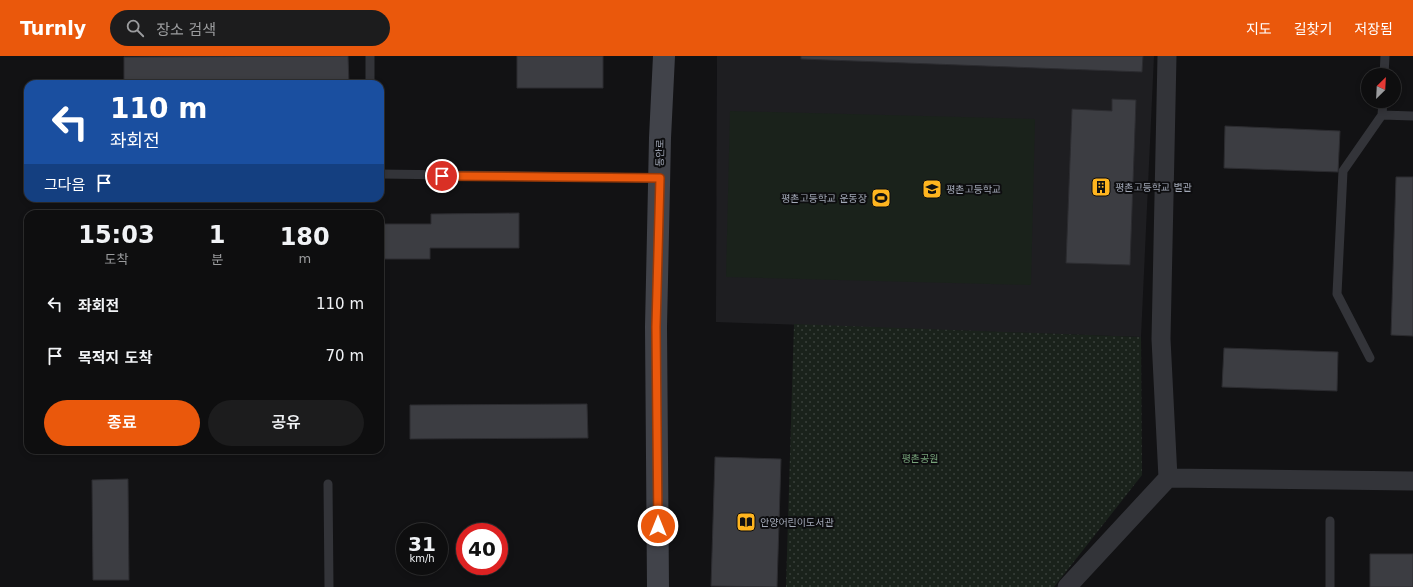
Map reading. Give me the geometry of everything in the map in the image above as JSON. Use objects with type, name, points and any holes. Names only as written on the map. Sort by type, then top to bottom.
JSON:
[{"type":"street","name":"동안로","points":[[658,587],[656,327],[664,56]]},
{"type":"street","points":[[1067,587],[1168,478],[1161,340],[1167,56]]},
{"type":"street","points":[[1168,478],[1413,481]]},
{"type":"lane","points":[[370,56],[370,80]]},
{"type":"lane","points":[[1384,68],[1385,56]]},
{"type":"lane","points":[[1370,358],[1337,294],[1343,171],[1382,115],[1382,108]]},
{"type":"lane","points":[[1382,115],[1413,116]]},
{"type":"lane","points":[[384,174],[660,178]]},
{"type":"lane","points":[[328,484],[329,587]]},
{"type":"lane","points":[[1330,521],[1330,587]]},
{"type":"shaded area","name":"평촌고등학교","points":[[717,56],[1154,56],[1141,337],[716,322]]},
{"type":"green space","name":"평촌고등학교 운동장","points":[[730,111],[1035,119],[1031,285],[726,277]]},
{"type":"green space","name":"평촌공원","points":[[794,324],[1141,337],[1142,475],[1054,587],[786,587]]},
{"type":"building","points":[[348,56],[349,80],[124,80],[124,57]]},
{"type":"building","points":[[517,56],[603,56],[603,88],[517,88]]},
{"type":"building","points":[[801,56],[1143,56],[1142,72],[801,59]]},
{"type":"building","name":"평촌고등학교 별관","points":[[1112,99],[1136,100],[1130,265],[1066,263],[1072,109],[1112,111]]},
{"type":"building","points":[[1225,126],[1340,131],[1338,172],[1224,168]]},
{"type":"building","points":[[1396,177],[1413,177],[1413,336],[1391,335]]},
{"type":"building","points":[[519,213],[519,248],[430,248],[430,259],[384,259],[384,224],[431,224],[431,214]]},
{"type":"building","points":[[1224,348],[1338,352],[1337,391],[1222,387]]},
{"type":"building","points":[[587,404],[588,438],[410,439],[410,405]]},
{"type":"building","name":"안양어린이도서관","points":[[715,457],[781,459],[777,587],[711,586]]},
{"type":"building","points":[[128,479],[129,580],[93,580],[92,480]]},
{"type":"building","points":[[1370,554],[1413,554],[1413,587],[1370,587]]},
{"type":"place","name":"평촌고등학교 별관","points":[[1101,187]]},
{"type":"place","name":"평촌고등학교","points":[[932,189]]},
{"type":"place","name":"평촌고등학교 운동장","points":[[881,198]]},
{"type":"place","name":"안양어린이도서관","points":[[746,522]]},
{"type":"route","points":[[442,176],[660,178],[656,327],[658,526]]}]
